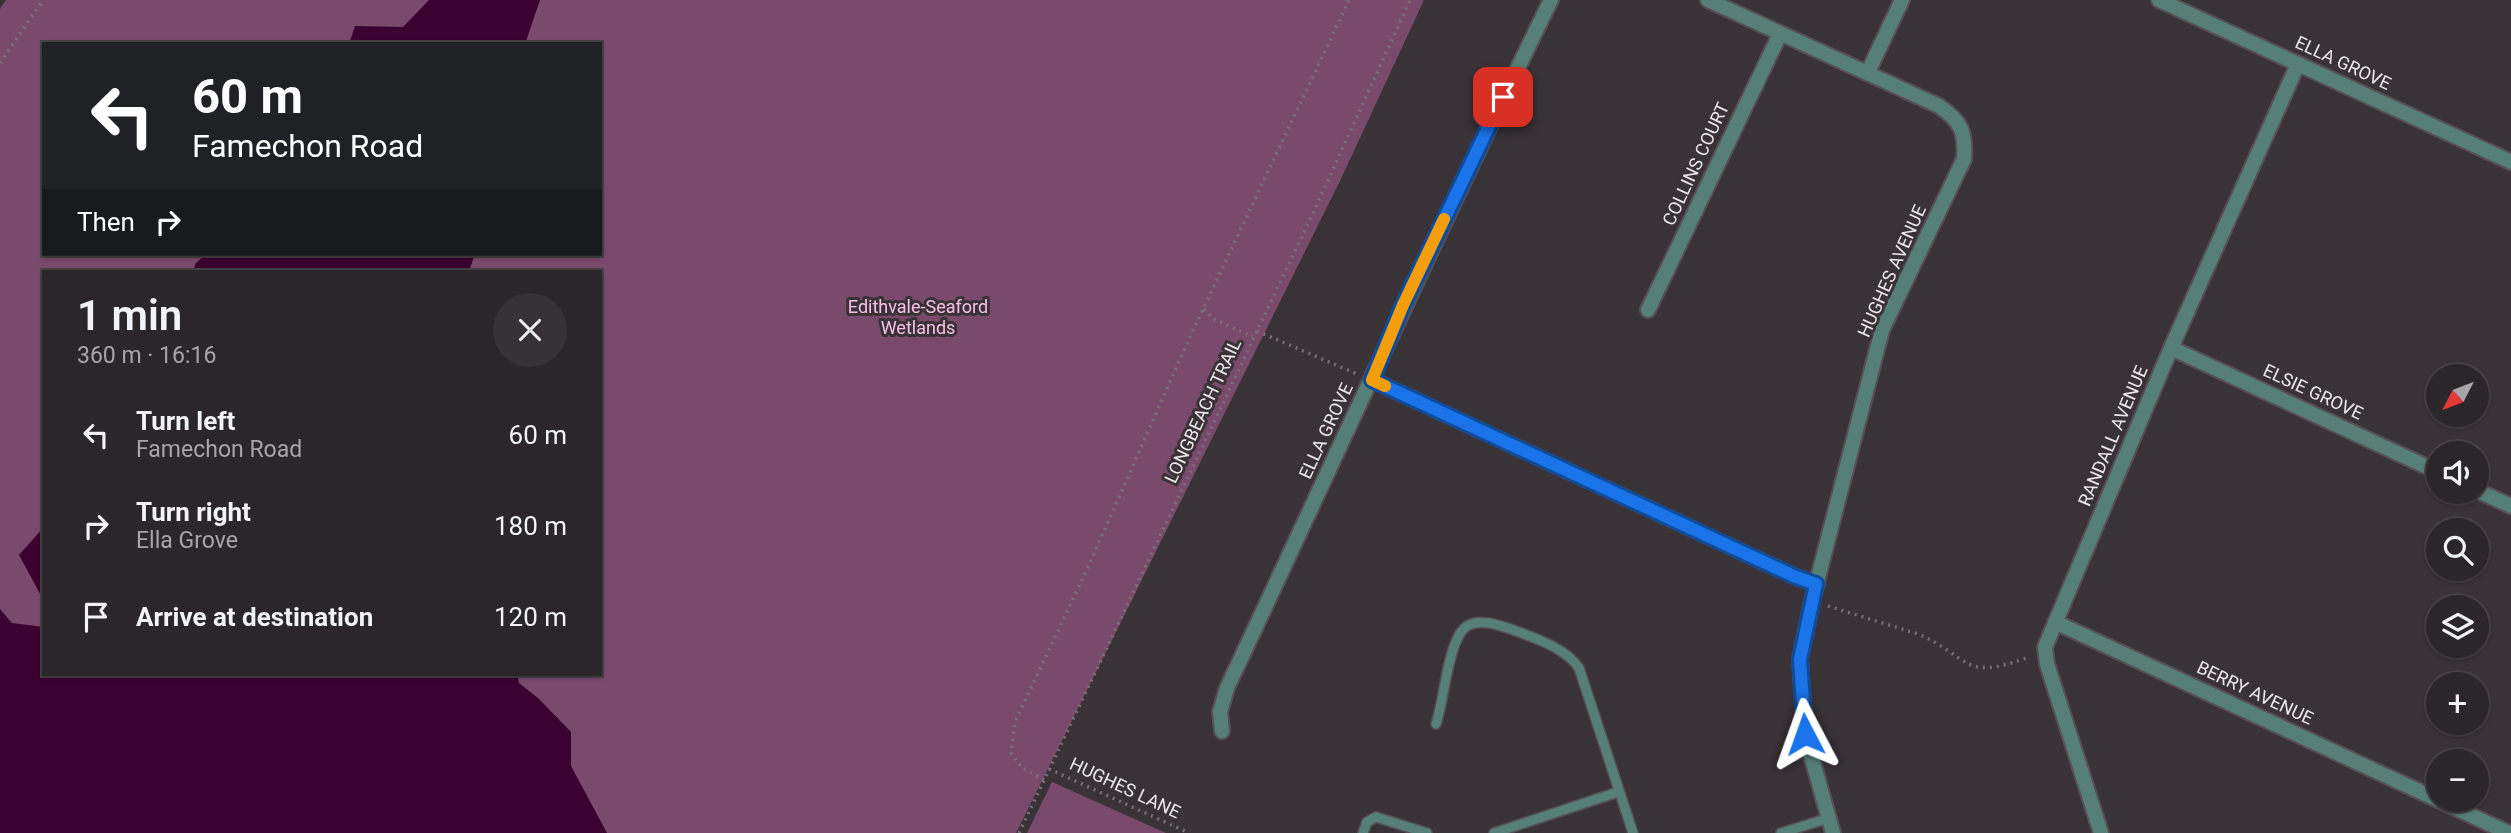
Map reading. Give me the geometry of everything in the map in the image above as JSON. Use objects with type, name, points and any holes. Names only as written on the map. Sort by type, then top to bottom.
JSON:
[{"type":"street","name":"ELLA GROVE","points":[[1222,731],[1220,712],[1227,688],[1372,380],[1409,293],[1551,0]]},
{"type":"street","name":"HUGHES AVENUE","points":[[1708,0],[1939,106],[1955,117],[1965,145],[1964,159],[1882,330],[1816,584],[1800,659],[1805,734],[1833,833]]},
{"type":"street","points":[[1868,72],[1902,0]]},
{"type":"street","name":"ELLA GROVE","points":[[2159,0],[2511,162]]},
{"type":"street","name":"COLLINS COURT","points":[[1648,310],[1780,34]]},
{"type":"street","name":"RANDALL AVENUE","points":[[2102,833],[2046,659],[2045,647],[2171,348],[2298,64]]},
{"type":"street","name":"ELSIE GROVE","points":[[2171,348],[2426,466]]},
{"type":"street","points":[[1372,380],[1816,584]]},
{"type":"street","points":[[2489,496],[2511,506]]},
{"type":"street","name":"BERRY AVENUE","points":[[2055,622],[2426,794]]},
{"type":"street","name":"BERRY AVENUE","points":[[2464,812],[2509,833]]},
{"type":"lane","points":[[1436,723],[1449,664],[1464,628],[1488,623],[1528,636],[1563,652],[1579,668],[1633,833]]},
{"type":"lane","points":[[1494,833],[1618,792]]},
{"type":"lane","points":[[1363,833],[1367,822],[1376,817],[1427,833]]},
{"type":"lane","points":[[1782,833],[1829,818]]},
{"type":"path","points":[[0,63],[43,0]]},
{"type":"path","points":[[1044,780],[1021,767],[1011,752],[1015,722],[1349,0]]},
{"type":"path","name":"LONGBEACH TRAIL","points":[[1019,833],[1257,331],[1410,0]]},
{"type":"path","points":[[1204,309],[1214,319],[1254,337]]},
{"type":"path","points":[[1257,331],[1372,380]]},
{"type":"path","points":[[1812,601],[1933,640],[1958,659],[1979,669],[1992,669],[2026,658]]},
{"type":"path","name":"HUGHES LANE","points":[[1049,769],[1189,833]]},
{"type":"green space","name":"Edithvale-Seaford Wetlands","points":[[6,0],[1424,0],[1340,181],[1016,833],[0,833],[0,9]]},
{"type":"green space","points":[[1052,782],[1166,833],[1027,833]]},
{"type":"shaded area","points":[[429,0],[540,0],[526,42],[350,42],[355,26],[403,27]]},
{"type":"shaded area","points":[[204,256],[474,256],[469,270],[194,270],[195,264]]},
{"type":"shaded area","points":[[42,529],[42,597],[19,555]]},
{"type":"shaded area","points":[[0,609],[12,623],[42,627],[42,676],[517,676],[519,683],[538,698],[571,732],[571,766],[607,833],[0,833]]},
{"type":"slow traffic","points":[[1385,386],[1372,380],[1403,305],[1444,219]]},
{"type":"route","points":[[1503,97],[1403,305],[1372,380],[1816,584],[1800,659],[1805,734]]}]
